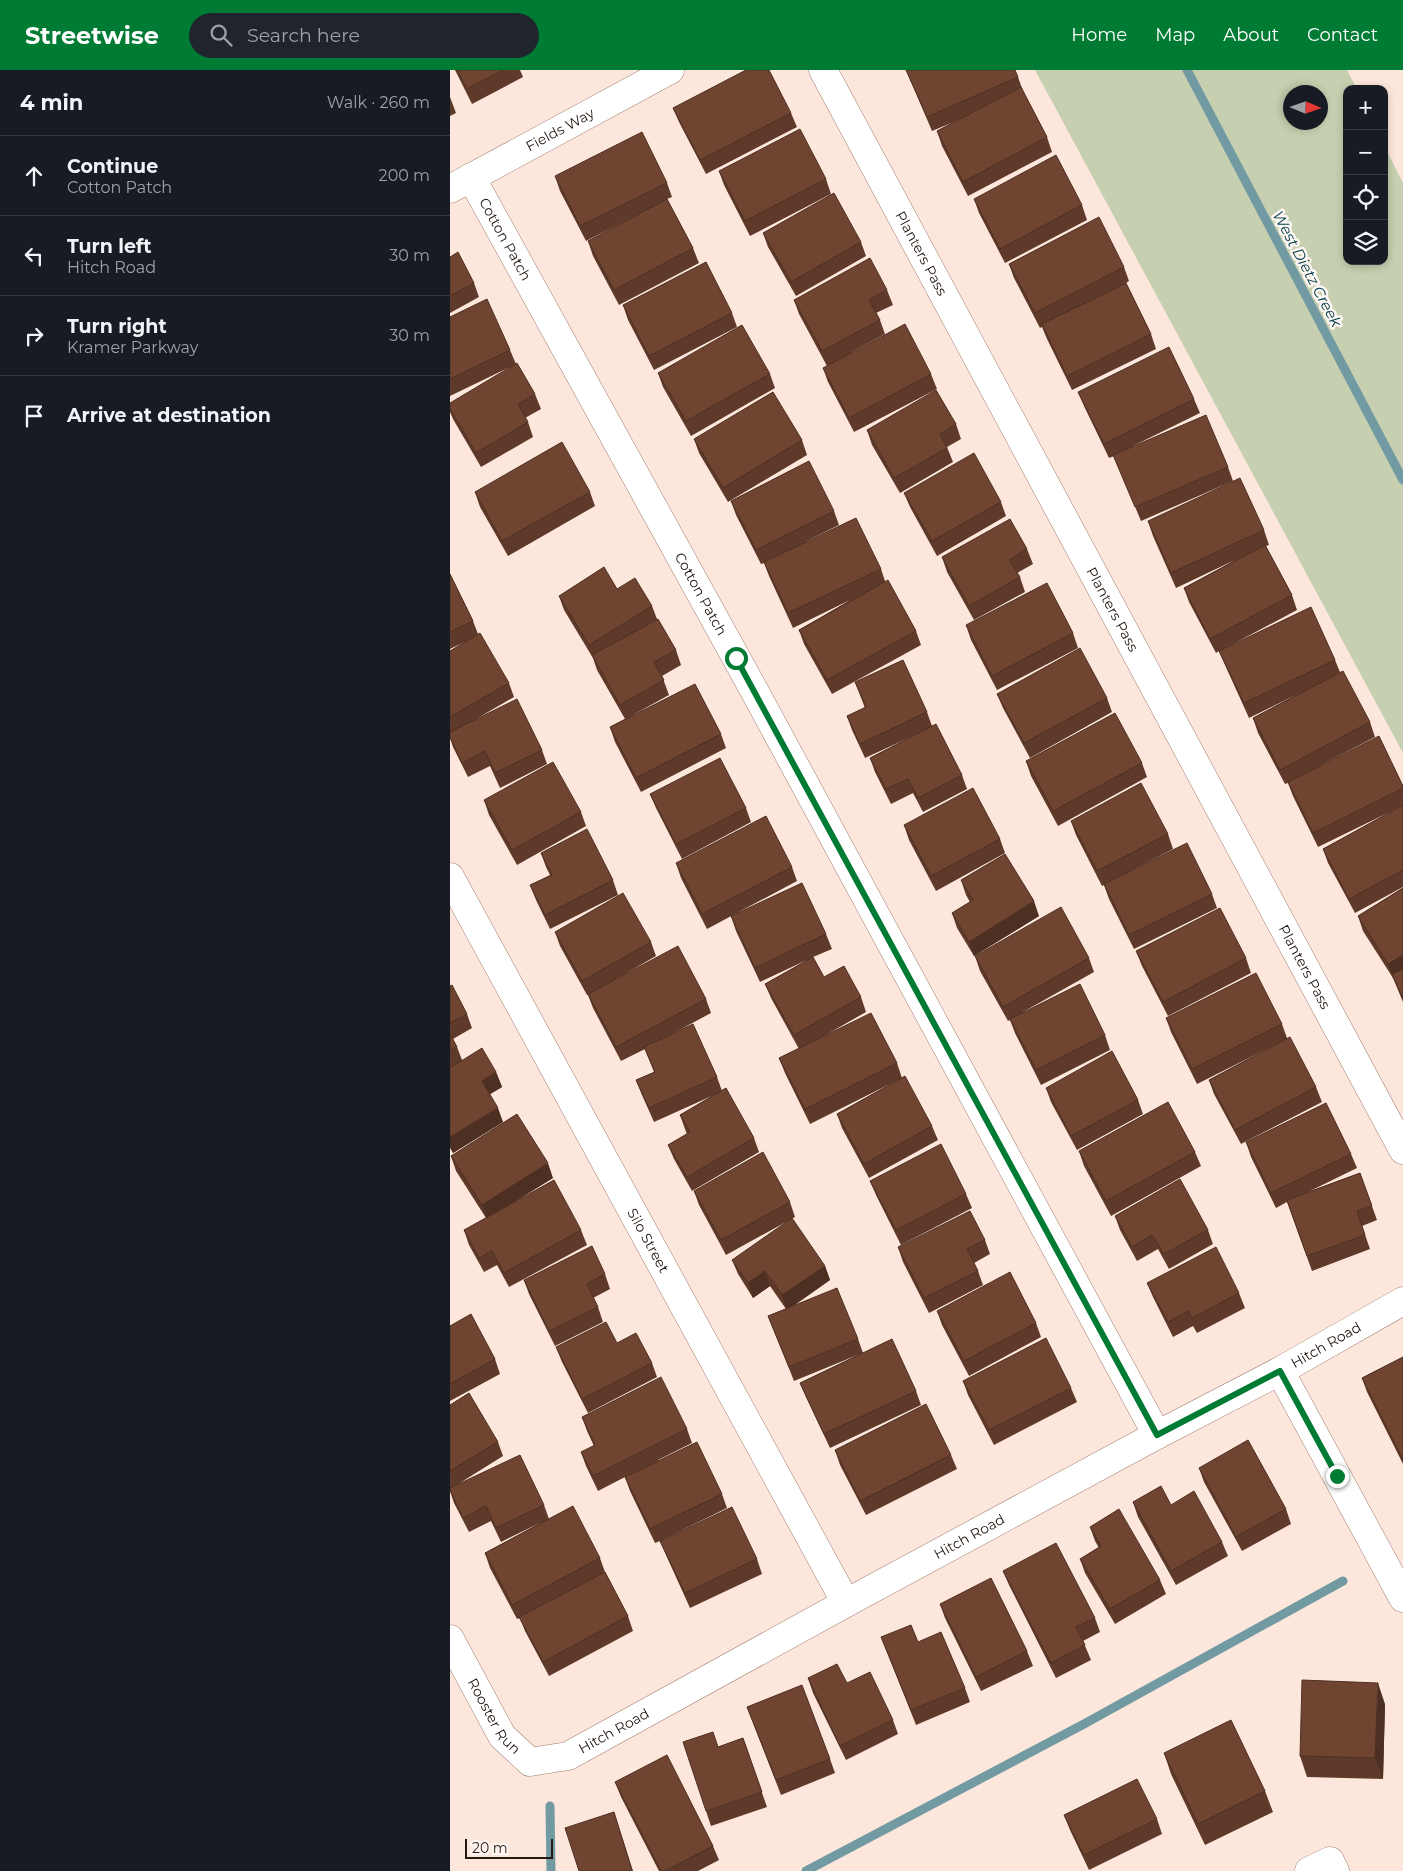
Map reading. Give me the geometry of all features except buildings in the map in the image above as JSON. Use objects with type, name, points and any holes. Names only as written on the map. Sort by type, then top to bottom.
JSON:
[{"type":"street","name":"Fields Way","points":[[461,183],[670,70]]},
{"type":"street","name":"Planters Pass","points":[[823,70],[1403,1150]]},
{"type":"street","name":"Cotton Patch","points":[[461,183],[755,692],[1157,1435]]},
{"type":"street","name":"Silo Street","points":[[450,876],[846,1603]]},
{"type":"street","name":"Hitch Road","points":[[530,1762],[568,1756],[846,1603],[1157,1435],[1280,1371],[1403,1300]]},
{"type":"street","points":[[1280,1371],[1403,1598]]},
{"type":"street","name":"Rooster Run","points":[[450,1639],[502,1736],[530,1762]]},
{"type":"street","points":[[1310,1871],[1330,1861],[1335,1871]]},
{"type":"green space","points":[[1035,70],[1347,70],[1355,85],[1343,85],[1343,265],[1388,265],[1388,153],[1403,183],[1403,753]]},
{"type":"waterway","name":"West Dietz Creek","points":[[1187,70],[1403,480]]},
{"type":"waterway","points":[[806,1871],[1084,1724],[1343,1581]]},
{"type":"waterway","points":[[550,1806],[551,1871]]},
{"type":"route","points":[[736,658],[1157,1435],[1280,1371],[1337,1476]]}]
